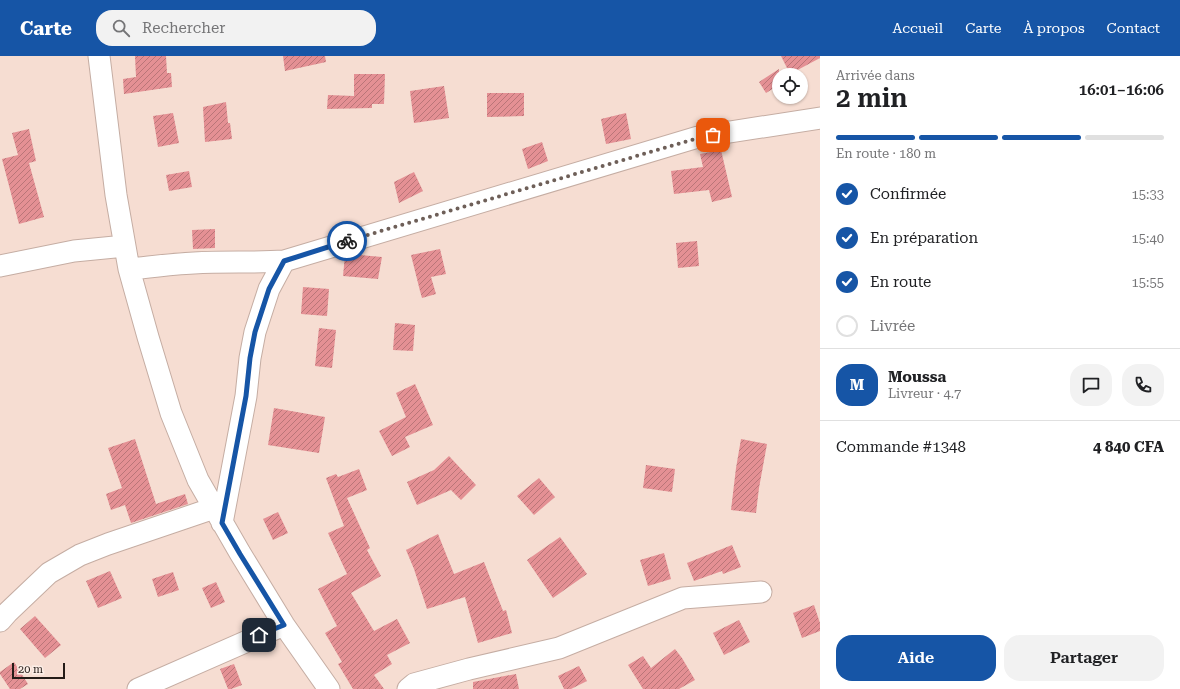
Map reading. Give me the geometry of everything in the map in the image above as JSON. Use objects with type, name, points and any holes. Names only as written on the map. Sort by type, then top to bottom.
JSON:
[{"type":"street","points":[[99,56],[116,195],[129,269],[171,413],[198,480],[218,516],[284,625],[329,689]]},
{"type":"street","points":[[129,269],[192,263],[284,261],[698,138],[820,118]]},
{"type":"street","points":[[0,266],[74,251],[125,246]]},
{"type":"street","points":[[218,516],[246,396],[250,358],[255,332],[269,289],[284,261]]},
{"type":"street","points":[[0,621],[6,613],[49,573],[80,555],[108,544],[218,516]]},
{"type":"street","points":[[408,689],[414,684],[469,669],[559,648],[684,598],[761,592]]},
{"type":"street","points":[[138,689],[284,625]]},
{"type":"building","points":[[135,56],[166,56],[167,73],[171,73],[172,87],[124,94],[123,79],[136,77]]},
{"type":"building","points":[[283,56],[325,56],[326,62],[285,71]]},
{"type":"building","points":[[781,56],[820,56],[820,58],[801,68],[787,68]]},
{"type":"building","points":[[354,74],[385,74],[384,104],[372,104],[372,108],[327,109],[328,95],[354,96]]},
{"type":"building","points":[[772,74],[772,89],[766,93],[759,82]]},
{"type":"building","points":[[444,86],[449,118],[414,123],[410,91]]},
{"type":"building","points":[[487,93],[524,93],[524,116],[487,117]]},
{"type":"building","points":[[226,102],[228,123],[230,123],[232,139],[205,142],[203,107]]},
{"type":"building","points":[[173,113],[179,143],[158,147],[153,116]]},
{"type":"building","points":[[626,113],[631,139],[606,144],[601,119]]},
{"type":"building","points":[[29,129],[36,161],[29,163],[44,217],[19,224],[2,159],[18,155],[12,133]]},
{"type":"building","points":[[542,142],[548,161],[528,169],[522,149]]},
{"type":"building","points":[[721,150],[732,197],[712,202],[709,190],[674,194],[671,171],[703,167],[700,154]]},
{"type":"building","points":[[189,171],[192,187],[169,191],[166,175]]},
{"type":"building","points":[[414,172],[423,191],[399,203],[394,182]]},
{"type":"building","points":[[215,229],[215,248],[193,249],[192,230]]},
{"type":"building","points":[[697,241],[699,266],[678,268],[676,243]]},
{"type":"building","points":[[440,249],[446,274],[431,277],[436,294],[422,298],[411,255]]},
{"type":"building","points":[[349,254],[382,257],[378,279],[343,276],[345,255]]},
{"type":"building","points":[[303,287],[329,289],[327,316],[301,314]]},
{"type":"building","points":[[395,323],[415,325],[413,351],[393,350]]},
{"type":"building","points":[[319,328],[336,330],[332,368],[315,366]]},
{"type":"building","points":[[415,384],[433,425],[405,437],[410,447],[392,456],[379,431],[406,417],[396,393]]},
{"type":"building","points":[[274,408],[325,417],[319,453],[268,445]]},
{"type":"building","points":[[135,439],[156,504],[185,494],[188,504],[131,523],[125,505],[111,510],[106,494],[122,488],[108,448]]},
{"type":"building","points":[[741,439],[767,444],[756,513],[731,510]]},
{"type":"building","points":[[449,456],[476,485],[461,500],[451,490],[417,505],[407,482],[434,470]]},
{"type":"building","points":[[646,465],[675,469],[672,492],[643,488]]},
{"type":"building","points":[[359,469],[367,490],[347,498],[370,548],[367,550],[381,576],[351,593],[374,631],[397,619],[410,643],[387,655],[392,664],[374,675],[384,689],[353,689],[338,664],[342,662],[325,633],[337,626],[318,589],[347,574],[328,533],[344,526],[326,478],[336,474],[338,477]]},
{"type":"building","points":[[539,478],[555,497],[534,515],[517,496]]},
{"type":"building","points":[[278,512],[288,533],[273,540],[263,519]]},
{"type":"building","points":[[438,534],[454,574],[484,562],[503,611],[506,610],[512,633],[478,643],[465,597],[427,609],[406,550]]},
{"type":"building","points":[[560,537],[587,574],[553,598],[527,560]]},
{"type":"building","points":[[732,545],[741,567],[723,574],[722,571],[694,581],[687,563]]},
{"type":"building","points":[[664,553],[671,579],[648,586],[640,560]]},
{"type":"building","points":[[110,571],[122,598],[98,608],[86,581]]},
{"type":"building","points":[[173,572],[179,590],[158,597],[152,579]]},
{"type":"building","points":[[216,582],[225,602],[211,608],[202,588]]},
{"type":"building","points":[[814,605],[820,623],[820,631],[802,638],[793,613]]},
{"type":"building","points":[[35,616],[61,645],[45,658],[20,629]]},
{"type":"building","points":[[739,620],[750,642],[724,655],[713,633]]},
{"type":"building","points":[[675,649],[695,680],[679,689],[643,689],[628,665],[643,656],[651,668]]},
{"type":"building","points":[[14,662],[28,684],[20,689],[10,689],[0,674],[0,672]]},
{"type":"building","points":[[234,664],[242,685],[228,689],[220,669]]},
{"type":"building","points":[[579,666],[587,681],[571,689],[564,689],[558,676]]},
{"type":"building","points":[[516,674],[519,689],[473,689],[473,682]]},
{"type":"way so far","points":[[347,241],[698,138],[713,135]]},
{"type":"route","points":[[259,635],[284,625],[222,523],[246,396],[250,358],[255,332],[269,289],[284,261],[347,241]]}]
